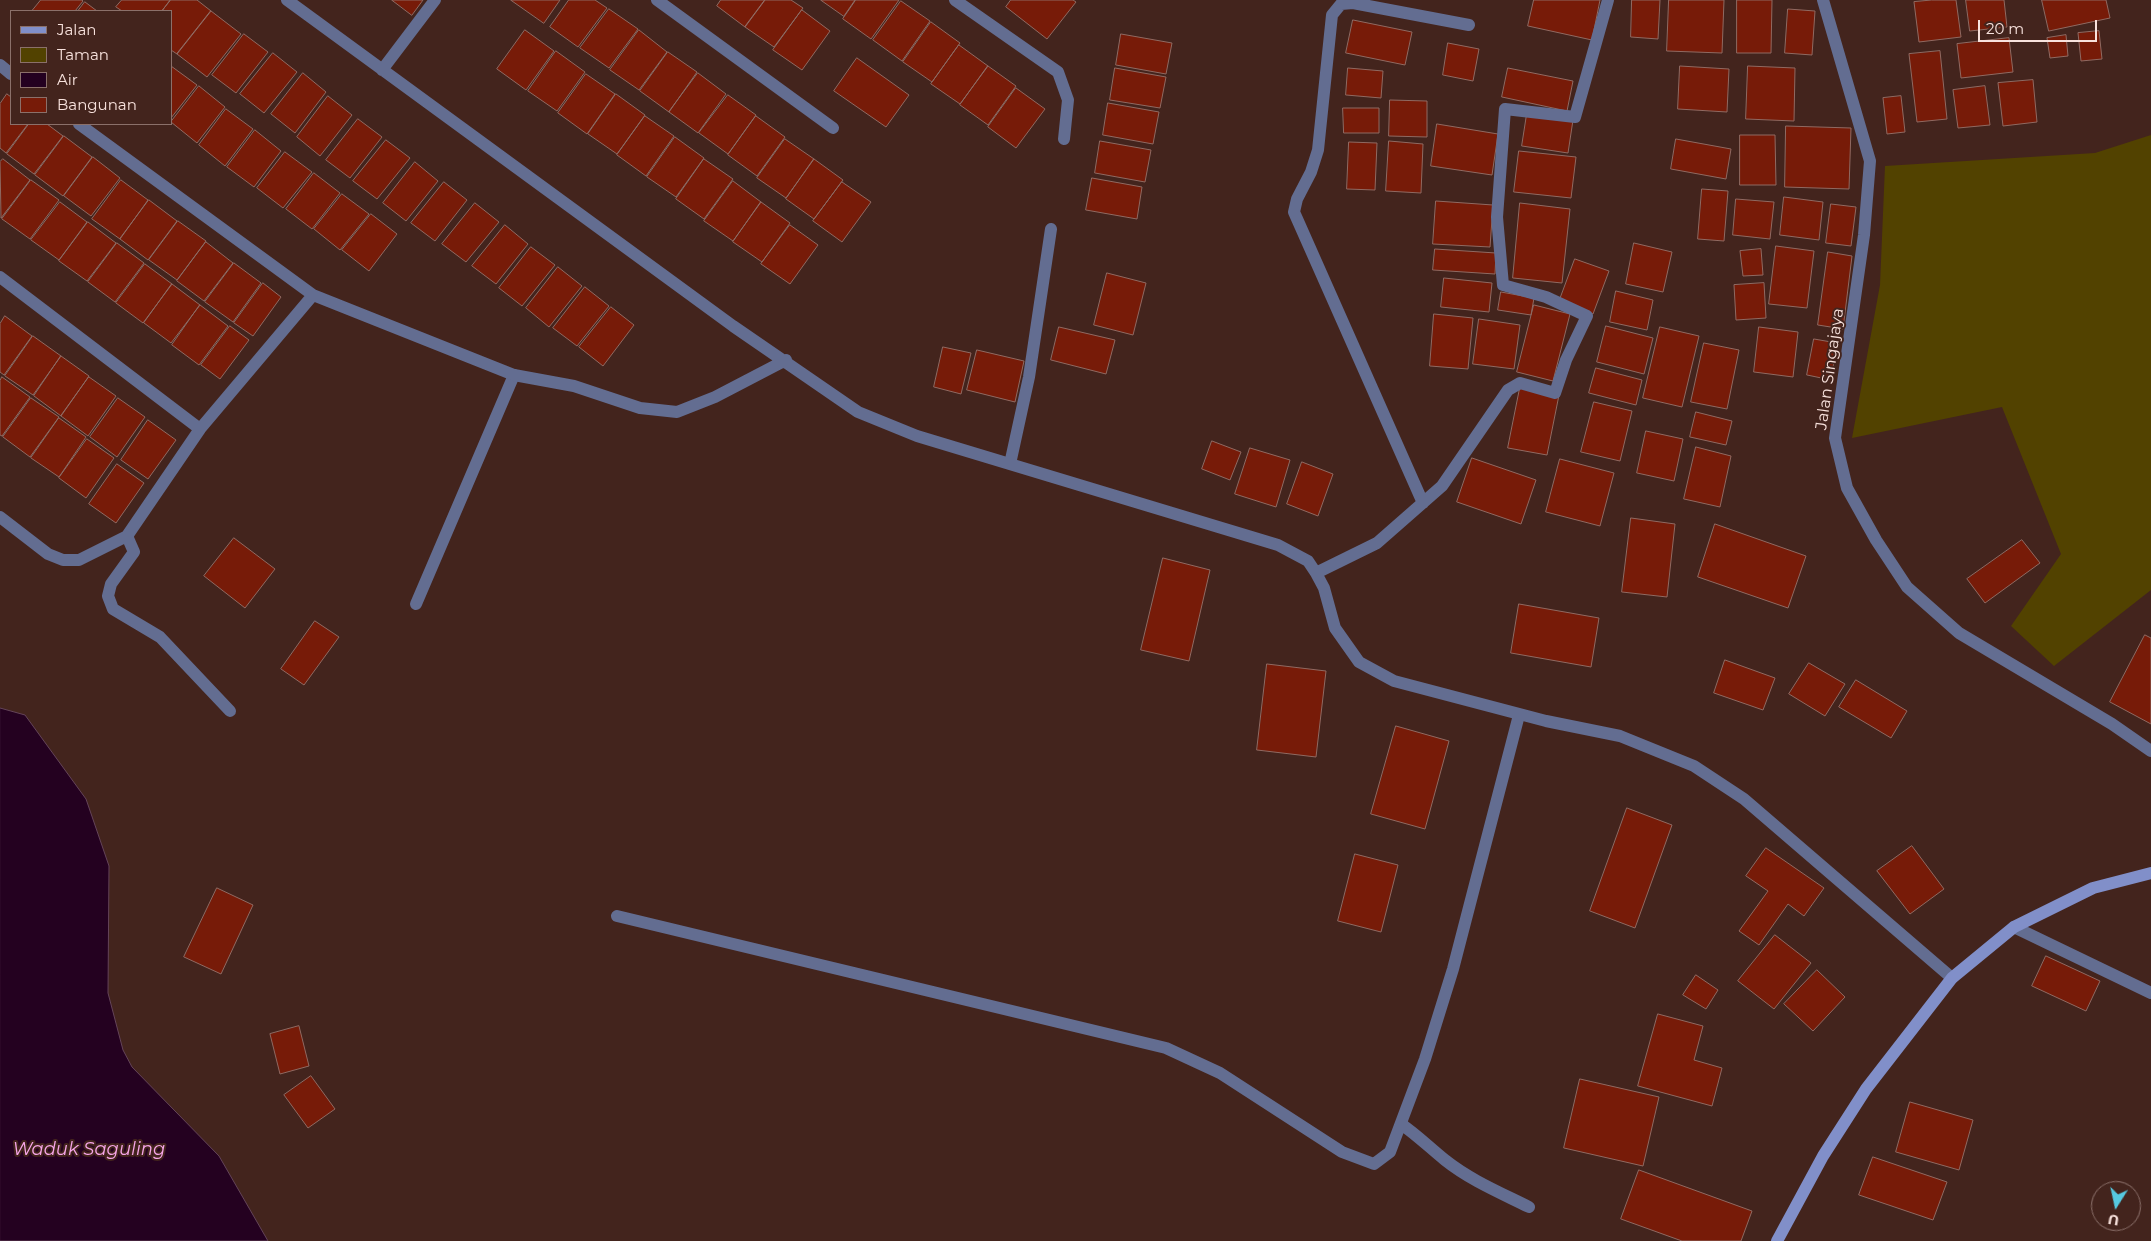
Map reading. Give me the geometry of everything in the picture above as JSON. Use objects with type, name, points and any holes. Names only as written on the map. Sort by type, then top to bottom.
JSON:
[{"type":"main road","points":[[1777,1241],[1823,1156],[1866,1089],[1952,978],[2014,927],[2094,888],[2151,873]]},
{"type":"street","points":[[287,0],[733,326],[786,360],[858,412],[917,436],[1278,545],[1308,561],[1324,588],[1334,628],[1358,662],[1394,681],[1518,714],[1620,736],[1694,766],[1744,799],[1952,978]]},
{"type":"street","points":[[382,70],[436,0]]},
{"type":"street","points":[[657,0],[833,128]]},
{"type":"street","points":[[955,0],[1058,72],[1068,100],[1064,139]]},
{"type":"street","points":[[1316,573],[1377,544],[1442,486],[1508,390],[1520,383],[1555,393],[1566,360],[1587,316],[1546,298],[1503,285],[1497,217],[1505,109],[1575,117],[1608,0]]},
{"type":"street","name":"Jalan Singajaya","points":[[1823,0],[1870,160],[1864,235],[1836,438],[1847,488],[1876,540],[1907,587],[1959,633],[2112,724],[2151,751]]},
{"type":"street","points":[[1423,503],[1294,212],[1297,199],[1311,172],[1318,150],[1332,15],[1341,4],[1353,3],[1469,26]]},
{"type":"street","points":[[0,65],[10,73]]},
{"type":"street","points":[[80,125],[313,295],[514,375],[574,386],[640,408],[677,412],[715,398],[786,360]]},
{"type":"street","points":[[1010,464],[1029,377],[1051,230]]},
{"type":"street","points":[[0,277],[200,430]]},
{"type":"street","points":[[0,517],[48,554],[63,560],[79,560],[127,536],[200,430],[313,295]]},
{"type":"street","points":[[416,604],[514,375]]},
{"type":"street","points":[[127,536],[134,552],[112,584],[108,596],[113,609],[160,637],[230,710]]},
{"type":"street","points":[[617,916],[1166,1048],[1220,1073],[1342,1152],[1374,1164],[1390,1152],[1425,1059],[1453,969],[1518,714]]},
{"type":"street","points":[[2014,927],[2151,993]]},
{"type":"street","points":[[1401,1124],[1418,1135],[1446,1161],[1482,1183],[1529,1207]]},
{"type":"green space","points":[[2151,135],[2151,590],[2054,666],[2011,626],[2061,554],[2002,407],[1852,438],[1880,285],[1885,166],[2095,153]]},
{"type":"water","name":"Waduk Saguling","points":[[0,708],[25,715],[86,799],[109,866],[108,993],[123,1050],[132,1067],[219,1156],[268,1241],[0,1241]]},
{"type":"building","points":[[41,0],[83,1],[76,10],[33,10]]},
{"type":"building","points":[[122,0],[170,0],[163,10],[120,10],[116,7]]},
{"type":"building","points":[[171,0],[197,0],[211,11],[177,54],[172,51],[172,10],[163,10]]},
{"type":"building","points":[[392,0],[423,0],[412,15]]},
{"type":"building","points":[[511,0],[560,0],[544,23]]},
{"type":"building","points":[[569,0],[595,0],[607,8],[578,47],[550,27]]},
{"type":"building","points":[[721,0],[765,0],[745,27],[717,6]]},
{"type":"building","points":[[765,0],[791,0],[803,8],[774,47],[745,27]]},
{"type":"building","points":[[821,0],[855,0],[844,16]]},
{"type":"building","points":[[856,0],[899,0],[871,39],[843,19]]},
{"type":"building","points":[[1011,0],[1073,0],[1076,2],[1047,39],[1006,7]]},
{"type":"building","points":[[1534,0],[1600,0],[1592,40],[1528,26]]},
{"type":"building","points":[[1632,0],[1660,0],[1658,39],[1631,37]]},
{"type":"building","points":[[1669,0],[1724,0],[1722,53],[1667,51]]},
{"type":"building","points":[[1737,0],[1772,0],[1771,53],[1737,53]]},
{"type":"building","points":[[1956,0],[1961,37],[1919,42],[1914,2]]},
{"type":"building","points":[[1966,0],[2004,0],[2007,27],[1970,31]]},
{"type":"building","points":[[2042,0],[2106,0],[2110,18],[2049,31]]},
{"type":"building","points":[[901,1],[930,21],[902,61],[873,40]]},
{"type":"building","points":[[85,2],[96,10],[79,10]]},
{"type":"building","points":[[609,9],[638,29],[609,68],[580,48]]},
{"type":"building","points":[[1788,9],[1815,11],[1812,55],[1785,53]]},
{"type":"building","points":[[802,10],[830,31],[802,70],[773,50]]},
{"type":"building","points":[[211,11],[241,34],[207,77],[177,54]]},
{"type":"building","points":[[1353,20],[1412,32],[1405,65],[1346,53]]},
{"type":"building","points":[[931,22],[960,43],[932,82],[903,62]]},
{"type":"building","points":[[525,30],[554,51],[526,90],[497,69]]},
{"type":"building","points":[[639,30],[667,52],[639,90],[610,70]]},
{"type":"building","points":[[2099,31],[2102,59],[2081,61],[2078,33]]},
{"type":"building","points":[[244,34],[268,52],[236,93],[212,75]]},
{"type":"building","points":[[1121,34],[1172,43],[1166,74],[1116,65]]},
{"type":"building","points":[[2066,35],[2068,56],[2050,58],[2047,38]]},
{"type":"building","points":[[2009,38],[2013,72],[1961,78],[1957,44]]},
{"type":"building","points":[[1448,43],[1479,49],[1473,81],[1443,75]]},
{"type":"building","points":[[959,45],[988,66],[960,104],[931,84]]},
{"type":"building","points":[[556,51],[585,72],[557,111],[528,91]]},
{"type":"building","points":[[1940,51],[1947,119],[1917,122],[1909,54]]},
{"type":"building","points":[[668,52],[697,72],[669,112],[640,91]]},
{"type":"building","points":[[273,53],[297,72],[264,113],[240,94]]},
{"type":"building","points":[[857,58],[909,95],[886,127],[834,91]]},
{"type":"building","points":[[988,66],[1016,86],[988,125],[960,105]]},
{"type":"building","points":[[1680,66],[1729,69],[1727,112],[1678,109]]},
{"type":"building","points":[[1748,66],[1795,68],[1794,121],[1746,119]]},
{"type":"building","points":[[172,67],[197,85],[172,117]]},
{"type":"building","points":[[1115,68],[1166,77],[1160,108],[1110,100]]},
{"type":"building","points":[[1348,68],[1383,71],[1381,98],[1346,95]]},
{"type":"building","points":[[1508,68],[1573,81],[1567,111],[1502,97]]},
{"type":"building","points":[[303,73],[326,92],[295,133],[271,114]]},
{"type":"building","points":[[698,73],[726,94],[698,133],[669,112]]},
{"type":"building","points":[[586,74],[615,94],[587,134],[558,113]]},
{"type":"building","points":[[2033,80],[2037,122],[2003,126],[1998,83]]},
{"type":"building","points":[[199,86],[225,107],[197,143],[172,123]]},
{"type":"building","points":[[1985,86],[1990,125],[1958,128],[1953,90]]},
{"type":"building","points":[[1016,88],[1045,109],[1016,148],[988,127]]},
{"type":"building","points":[[7,94],[10,96],[10,125],[27,125],[6,153],[0,148],[0,104]]},
{"type":"building","points":[[616,94],[645,115],[617,154],[588,134]]},
{"type":"building","points":[[728,95],[756,115],[728,154],[699,133]]},
{"type":"building","points":[[328,96],[352,115],[320,156],[297,137]]},
{"type":"building","points":[[1901,96],[1905,132],[1887,134],[1883,98]]},
{"type":"building","points":[[1390,100],[1427,101],[1427,137],[1389,136]]},
{"type":"building","points":[[1108,103],[1159,112],[1153,144],[1103,135]]},
{"type":"building","points":[[1343,108],[1379,108],[1379,133],[1344,133]]},
{"type":"building","points":[[226,109],[253,129],[225,166],[199,145]]},
{"type":"building","points":[[1527,114],[1573,120],[1568,153],[1522,146]]},
{"type":"building","points":[[645,116],[674,136],[646,176],[617,155]]},
{"type":"building","points":[[756,116],[785,137],[757,176],[728,155]]},
{"type":"building","points":[[358,119],[382,137],[350,178],[326,160]]},
{"type":"building","points":[[1437,124],[1498,134],[1492,175],[1431,166]]},
{"type":"building","points":[[28,125],[48,125],[63,136],[34,174],[7,154]]},
{"type":"building","points":[[1786,126],[1851,128],[1849,189],[1785,187]]},
{"type":"building","points":[[255,130],[281,151],[254,187],[227,167]]},
{"type":"building","points":[[1740,135],[1775,135],[1776,185],[1740,185]]},
{"type":"building","points":[[64,136],[92,157],[63,196],[35,175]]},
{"type":"building","points":[[675,137],[704,158],[676,197],[647,177]]},
{"type":"building","points":[[785,139],[814,159],[786,198],[757,178]]},
{"type":"building","points":[[1676,139],[1731,149],[1726,179],[1671,169]]},
{"type":"building","points":[[386,140],[410,158],[377,199],[353,181]]},
{"type":"building","points":[[1100,141],[1151,150],[1145,182],[1095,173]]},
{"type":"building","points":[[1389,141],[1423,144],[1421,193],[1386,191]]},
{"type":"building","points":[[1349,142],[1377,143],[1375,190],[1347,189]]},
{"type":"building","points":[[1519,151],[1576,157],[1571,198],[1514,192]]},
{"type":"building","points":[[285,152],[312,172],[283,208],[257,188]]},
{"type":"building","points":[[93,157],[120,178],[91,216],[64,196]]},
{"type":"building","points":[[3,159],[30,180],[1,218],[0,162]]},
{"type":"building","points":[[704,159],[733,179],[704,219],[676,199]]},
{"type":"building","points":[[814,159],[843,180],[814,219],[786,199]]},
{"type":"building","points":[[415,162],[438,181],[406,221],[383,203]]},
{"type":"building","points":[[314,173],[340,193],[312,229],[286,209]]},
{"type":"building","points":[[1092,178],[1142,187],[1137,219],[1086,210]]},
{"type":"building","points":[[31,180],[59,200],[30,239],[2,219]]},
{"type":"building","points":[[121,180],[148,200],[120,239],[92,219]]},
{"type":"building","points":[[733,181],[761,202],[733,241],[704,221]]},
{"type":"building","points":[[444,182],[467,200],[435,241],[411,223]]},
{"type":"building","points":[[842,182],[871,202],[842,242],[813,221]]},
{"type":"building","points":[[1702,189],[1728,191],[1724,241],[1698,239]]},
{"type":"building","points":[[342,194],[369,214],[340,250],[314,229]]},
{"type":"building","points":[[1784,197],[1823,202],[1819,240],[1780,235]]},
{"type":"building","points":[[1736,199],[1774,202],[1770,239],[1733,235]]},
{"type":"building","points":[[149,200],[177,221],[148,260],[120,239]]},
{"type":"building","points":[[1436,201],[1493,205],[1490,247],[1433,244]]},
{"type":"building","points":[[60,202],[87,222],[59,260],[31,240]]},
{"type":"building","points":[[761,202],[790,223],[762,262],[733,242]]},
{"type":"building","points":[[475,203],[499,222],[466,262],[442,244]]},
{"type":"building","points":[[1520,203],[1570,209],[1562,283],[1513,278]]},
{"type":"building","points":[[1831,204],[1856,207],[1851,246],[1826,243]]},
{"type":"building","points":[[371,214],[397,234],[369,271],[342,250]]},
{"type":"building","points":[[178,221],[206,241],[177,280],[149,260]]},
{"type":"building","points":[[88,222],[116,243],[87,281],[59,261]]},
{"type":"building","points":[[505,225],[528,244],[496,284],[472,266]]},
{"type":"building","points":[[790,225],[818,245],[790,284],[761,264]]},
{"type":"building","points":[[206,242],[233,263],[204,301],[177,281]]},
{"type":"building","points":[[117,243],[144,263],[115,302],[88,282]]},
{"type":"building","points":[[1634,243],[1672,252],[1663,292],[1626,284]]},
{"type":"building","points":[[1776,246],[1814,251],[1807,308],[1769,304]]},
{"type":"building","points":[[531,247],[555,265],[522,306],[499,288]]},
{"type":"building","points":[[1435,249],[1496,253],[1495,274],[1433,270]]},
{"type":"building","points":[[1761,249],[1763,275],[1743,276],[1740,251]]},
{"type":"building","points":[[1828,252],[1852,256],[1843,329],[1818,325]]},
{"type":"building","points":[[1575,259],[1609,271],[1593,314],[1559,302]]},
{"type":"building","points":[[234,263],[261,283],[233,322],[205,302]]},
{"type":"building","points":[[145,264],[172,284],[143,323],[116,303]]},
{"type":"building","points":[[558,267],[582,286],[549,327],[526,308]]},
{"type":"building","points":[[1107,273],[1146,283],[1133,335],[1094,325]]},
{"type":"building","points":[[1444,278],[1492,283],[1489,312],[1441,307]]},
{"type":"building","points":[[263,283],[281,297],[253,336],[234,323]]},
{"type":"building","points":[[1764,283],[1766,318],[1736,320],[1734,285]]},
{"type":"building","points":[[172,284],[200,305],[171,343],[144,323]]},
{"type":"building","points":[[585,287],[609,306],[577,346],[553,328]]},
{"type":"building","points":[[1616,291],[1653,300],[1647,330],[1610,322]]},
{"type":"building","points":[[1501,292],[1534,298],[1531,315],[1498,310]]},
{"type":"building","points":[[200,305],[228,326],[199,365],[172,345]]},
{"type":"building","points":[[1534,305],[1570,314],[1553,381],[1517,372]]},
{"type":"building","points":[[611,307],[634,325],[603,366],[579,347]]},
{"type":"building","points":[[1434,314],[1473,318],[1468,369],[1430,366]]},
{"type":"building","points":[[5,316],[32,336],[4,375],[0,372],[0,324]]},
{"type":"building","points":[[1479,319],[1520,325],[1514,369],[1473,364]]},
{"type":"building","points":[[230,326],[249,340],[220,379],[201,365]]},
{"type":"building","points":[[1606,326],[1653,338],[1644,374],[1597,362]]},
{"type":"building","points":[[1059,327],[1115,340],[1106,374],[1051,360]]},
{"type":"building","points":[[1660,327],[1699,336],[1682,407],[1643,398]]},
{"type":"building","points":[[1759,327],[1798,332],[1793,377],[1754,372]]},
{"type":"building","points":[[33,336],[61,356],[33,395],[5,376]]},
{"type":"building","points":[[1814,339],[1837,343],[1831,380],[1807,375]]},
{"type":"building","points":[[1704,343],[1739,350],[1727,409],[1691,402]]},
{"type":"building","points":[[943,347],[971,353],[961,394],[934,387]]},
{"type":"building","points":[[977,350],[1024,361],[1015,402],[967,390]]},
{"type":"building","points":[[61,356],[89,376],[61,416],[34,396]]},
{"type":"building","points":[[1596,368],[1642,380],[1636,405],[1589,393]]},
{"type":"building","points":[[2,377],[30,397],[2,436],[0,435],[0,381]]},
{"type":"building","points":[[89,377],[116,396],[88,436],[61,416]]},
{"type":"building","points":[[1520,388],[1559,395],[1547,455],[1508,448]]},
{"type":"building","points":[[31,398],[59,417],[30,457],[3,437]]},
{"type":"building","points":[[118,398],[145,417],[117,457],[90,437]]},
{"type":"building","points":[[1594,402],[1632,411],[1620,461],[1581,452]]},
{"type":"building","points":[[1696,412],[1732,421],[1726,445],[1690,437]]},
{"type":"building","points":[[59,418],[86,437],[59,477],[31,458]]},
{"type":"building","points":[[148,420],[176,440],[148,479],[121,460]]},
{"type":"building","points":[[1646,431],[1683,439],[1674,481],[1637,473]]},
{"type":"building","points":[[87,439],[114,458],[86,498],[59,478]]},
{"type":"building","points":[[1212,441],[1241,452],[1230,480],[1202,469]]},
{"type":"building","points":[[1696,447],[1731,456],[1720,507],[1684,499]]},
{"type":"building","points":[[1250,448],[1290,460],[1276,507],[1235,494]]},
{"type":"building","points":[[1472,458],[1536,480],[1521,524],[1457,502]]},
{"type":"building","points":[[1560,459],[1614,473],[1600,526],[1546,512]]},
{"type":"building","points":[[1302,462],[1333,474],[1318,516],[1287,504]]},
{"type":"building","points":[[117,464],[144,483],[116,523],[89,504]]},
{"type":"building","points":[[1631,518],[1675,524],[1667,597],[1622,592]]},
{"type":"building","points":[[1715,524],[1806,556],[1788,608],[1698,577]]},
{"type":"building","points":[[234,538],[275,569],[245,608],[204,576]]},
{"type":"building","points":[[2022,540],[2040,563],[1985,603],[1967,579]]},
{"type":"building","points":[[1163,558],[1210,570],[1189,661],[1141,650]]},
{"type":"building","points":[[1519,604],[1599,618],[1591,667],[1511,653]]},
{"type":"building","points":[[315,621],[339,637],[304,685],[281,669]]},
{"type":"building","points":[[2145,635],[2151,638],[2151,724],[2110,702]]},
{"type":"building","points":[[1725,660],[1775,678],[1763,710],[1714,693]]},
{"type":"building","points":[[1809,663],[1845,684],[1825,716],[1789,694]]},
{"type":"building","points":[[1267,664],[1326,671],[1316,757],[1257,750]]},
{"type":"building","points":[[1856,680],[1907,711],[1891,738],[1839,707]]},
{"type":"building","points":[[1396,726],[1449,741],[1425,829],[1371,814]]},
{"type":"building","points":[[1627,808],[1672,825],[1635,928],[1590,911]]},
{"type":"building","points":[[1912,846],[1944,889],[1910,914],[1877,871]]},
{"type":"building","points":[[1766,848],[1824,888],[1804,916],[1788,904],[1759,945],[1739,931],[1768,891],[1746,876]]},
{"type":"building","points":[[1355,854],[1398,865],[1381,932],[1338,921]]},
{"type":"building","points":[[217,888],[253,905],[221,974],[184,957]]},
{"type":"building","points":[[1775,935],[1811,963],[1774,1009],[1738,981]]},
{"type":"building","points":[[2046,956],[2100,981],[2086,1011],[2032,986]]},
{"type":"building","points":[[1817,970],[1845,997],[1813,1031],[1784,1004]]},
{"type":"building","points":[[1696,975],[1718,990],[1706,1009],[1683,995]]},
{"type":"building","points":[[1658,1014],[1703,1026],[1694,1060],[1722,1068],[1712,1106],[1638,1086]]},
{"type":"building","points":[[299,1026],[309,1066],[280,1074],[270,1034]]},
{"type":"building","points":[[311,1076],[335,1109],[308,1128],[284,1095]]},
{"type":"building","points":[[1580,1079],[1659,1097],[1643,1166],[1564,1148]]},
{"type":"building","points":[[1910,1102],[1973,1120],[1959,1170],[1896,1152]]},
{"type":"building","points":[[1873,1157],[1947,1182],[1933,1220],[1859,1195]]},
{"type":"building","points":[[1639,1170],[1752,1211],[1741,1241],[1682,1241],[1621,1219]]}]
